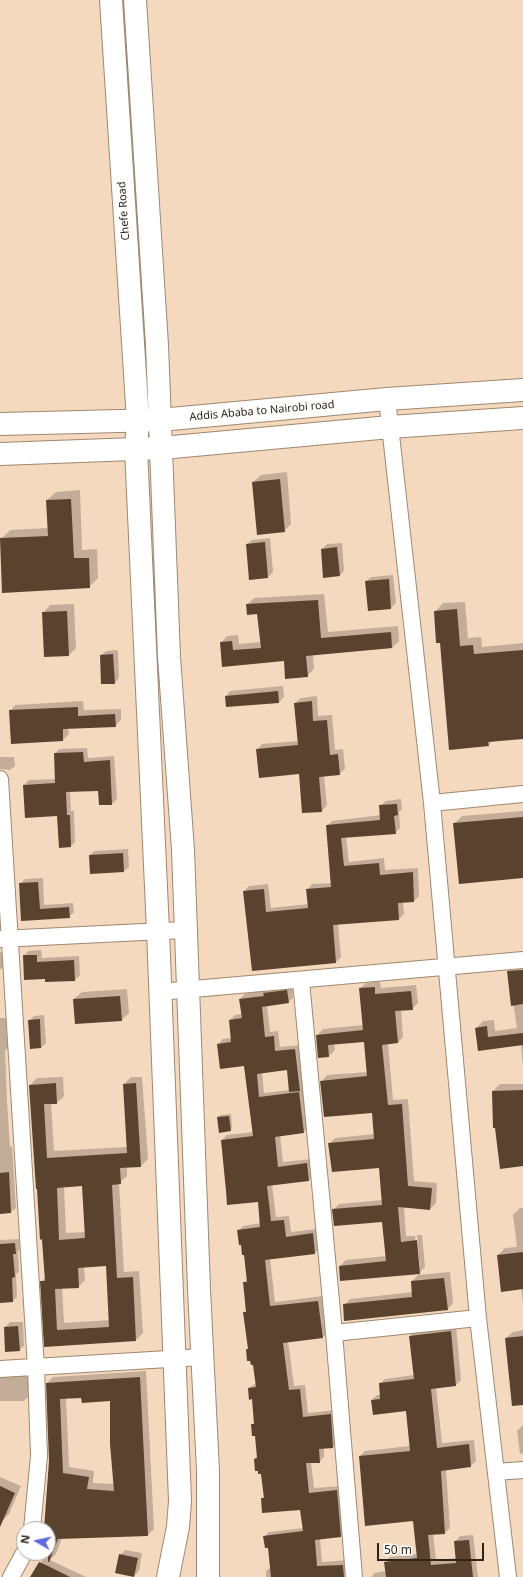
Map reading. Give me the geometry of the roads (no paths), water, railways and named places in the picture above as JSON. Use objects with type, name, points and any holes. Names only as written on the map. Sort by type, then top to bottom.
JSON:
[{"type":"main road","name":"Chefe Road","points":[[111,0],[138,422],[136,449],[158,931],[159,992],[180,1502],[178,1527],[168,1577]]},
{"type":"main road","points":[[135,0],[162,448],[169,657],[183,850],[184,930],[188,989],[202,1357],[208,1471],[208,1577]]},
{"type":"main road","name":"Addis Ababa to Nairobi road","points":[[0,424],[138,422],[387,399],[523,390]]},
{"type":"main road","points":[[0,454],[162,448],[523,418]]},
{"type":"street","points":[[387,399],[432,803],[478,1318],[508,1577]]},
{"type":"street","points":[[0,779],[5,939],[36,1368],[39,1456],[33,1521]]},
{"type":"street","points":[[432,803],[523,794]]},
{"type":"street","points":[[5,939],[184,930]]},
{"type":"street","points":[[159,992],[301,981],[523,960]]},
{"type":"street","points":[[301,981],[334,1333],[354,1577]]},
{"type":"street","points":[[334,1333],[478,1318]]},
{"type":"street","points":[[0,1369],[202,1357]]},
{"type":"street","points":[[496,1472],[523,1470]]},
{"type":"street","points":[[11,1577],[20,1561]]}]
